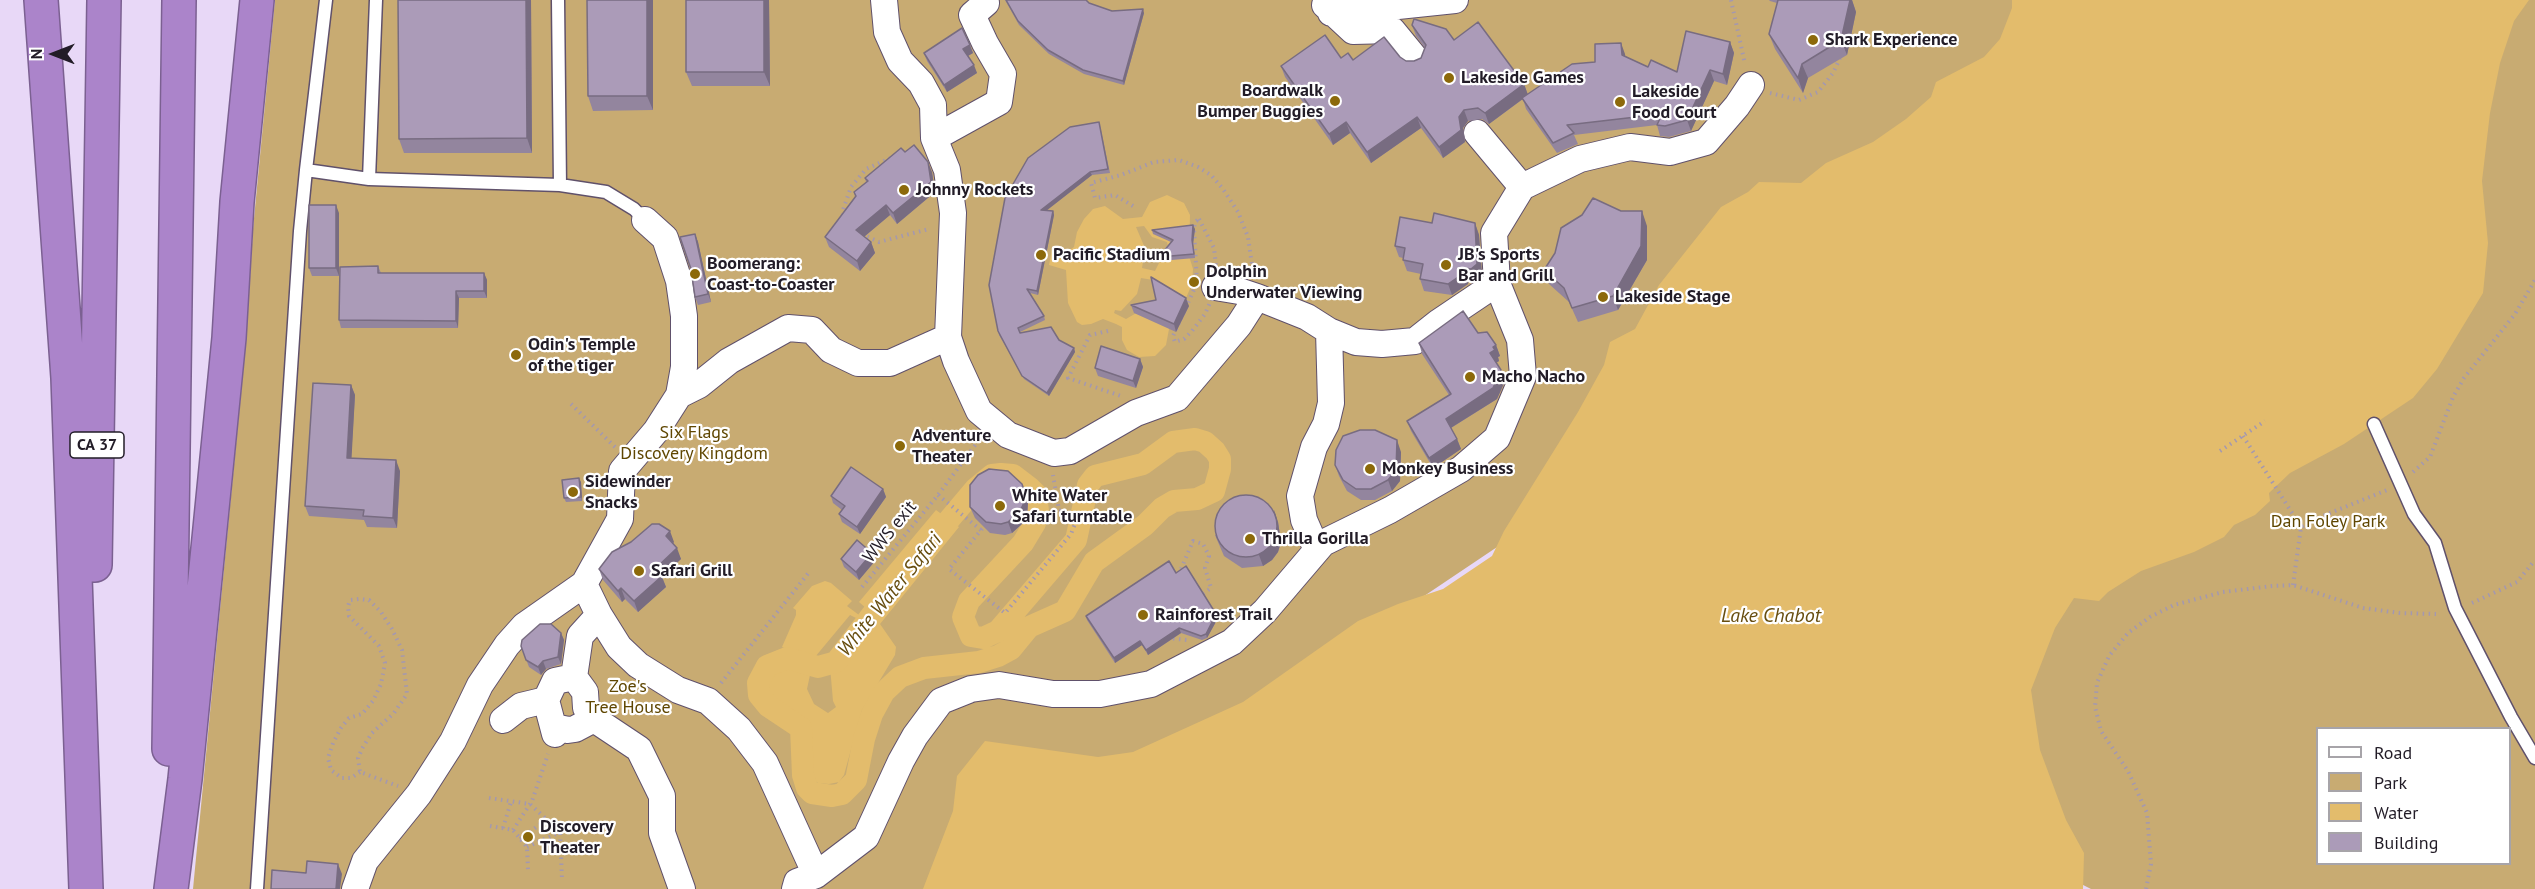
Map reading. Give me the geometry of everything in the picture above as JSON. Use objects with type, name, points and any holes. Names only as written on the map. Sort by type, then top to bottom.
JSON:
[{"type":"highway","points":[[41,0],[68,378],[88,889]]},
{"type":"highway","name":"CA 37","points":[[88,889],[104,0]]},
{"type":"highway","points":[[165,889],[179,0]]},
{"type":"highway","points":[[171,889],[186,768],[229,338],[237,202],[257,0]]},
{"type":"street","points":[[884,0],[887,32],[900,62],[921,83],[933,105],[934,138],[947,170],[953,224],[948,337],[968,389],[980,411],[1008,435],[1054,453],[1070,452],[1136,413],[1177,398],[1239,325],[1257,297]]},
{"type":"street","points":[[1326,6],[1455,0]]},
{"type":"street","points":[[934,138],[999,102],[1003,74],[972,15],[986,3]]},
{"type":"street","points":[[1326,6],[1353,31],[1392,30],[1415,58]]},
{"type":"street","points":[[795,889],[797,882],[816,875],[866,837],[901,761],[915,736],[941,700],[971,688],[999,685],[1053,694],[1100,694],[1151,684],[1233,642],[1265,611],[1323,543],[1390,510],[1461,469],[1497,438],[1523,376],[1520,340],[1497,283],[1494,233],[1522,187],[1580,159],[1630,147],[1670,152],[1706,142],[1737,106],[1751,85]]},
{"type":"street","points":[[1478,134],[1522,187]]},
{"type":"street","points":[[356,889],[365,861],[419,794],[453,741],[480,685],[507,645],[524,626],[553,603],[584,584],[620,519],[622,471],[656,431],[679,395],[684,367],[684,316],[679,281],[665,238],[645,220]]},
{"type":"street","points":[[1215,287],[1257,297],[1307,317],[1329,331],[1356,342],[1382,344],[1415,341],[1497,283]]},
{"type":"street","points":[[679,395],[699,385],[729,361],[788,328],[812,330],[831,350],[858,363],[890,363],[948,337]]},
{"type":"street","points":[[1317,550],[1304,520],[1300,496],[1314,447],[1326,424],[1331,403],[1329,331]]},
{"type":"street","points":[[584,584],[599,615],[619,647],[638,666],[678,690],[708,700],[739,729],[765,762],[789,810],[816,875]]},
{"type":"street","points":[[599,615],[580,636],[574,677],[585,692],[586,708],[594,719],[639,749],[662,796],[662,832],[682,889]]},
{"type":"street","points":[[574,677],[555,681],[546,700],[554,730],[575,729],[594,719]]},
{"type":"street","points":[[503,720],[521,706],[546,700]]},
{"type":"lane","points":[[256,889],[300,231],[326,0]]},
{"type":"lane","points":[[369,179],[376,0]]},
{"type":"lane","points":[[558,0],[560,185]]},
{"type":"lane","points":[[306,170],[369,179],[560,185],[606,192],[634,209],[645,220]]},
{"type":"lane","points":[[2374,424],[2414,514],[2436,543],[2455,608],[2511,717],[2535,758]]},
{"type":"path","points":[[1731,0],[1751,85],[1765,92],[1800,100],[1818,92],[1833,73],[1840,58]]},
{"type":"path","points":[[844,223],[843,210],[851,187],[866,169],[895,156]]},
{"type":"path","points":[[1133,206],[1115,195],[1095,198],[1091,183],[1166,160],[1179,160],[1198,167],[1211,176],[1223,189],[1238,212],[1248,237],[1257,297]]},
{"type":"path","points":[[1175,342],[1173,336],[1197,283],[1194,228],[1195,222],[1199,219]]},
{"type":"path","points":[[859,234],[879,242],[953,224]]},
{"type":"path","points":[[2301,527],[2325,514],[2376,496],[2399,483],[2430,457],[2453,397],[2464,378],[2515,314],[2535,280]]},
{"type":"path","points":[[1068,378],[1090,335],[1108,331]]},
{"type":"path","points":[[571,405],[630,462]]},
{"type":"path","points":[[2220,451],[2265,421]]},
{"type":"path","name":"WWS exit","points":[[862,587],[938,495],[993,422]]},
{"type":"path","points":[[2243,436],[2301,527],[2293,585]]},
{"type":"path","points":[[987,523],[949,569],[1005,613],[1071,534],[1078,516],[1059,510],[1051,466],[1043,449]]},
{"type":"path","name":"WWS exit","points":[[938,495],[981,530]]},
{"type":"path","points":[[1189,583],[1181,569],[1193,541],[1203,544],[1209,556],[1205,568],[1211,588],[1197,597]]},
{"type":"path","points":[[2472,603],[2517,582],[2535,560]]},
{"type":"path","points":[[708,700],[810,571]]},
{"type":"path","points":[[2146,889],[2151,864],[2147,813],[2128,771],[2101,731],[2096,707],[2097,683],[2109,656],[2127,633],[2150,617],[2174,605],[2223,592],[2293,585],[2363,608],[2400,613],[2436,614]]},
{"type":"path","points":[[1193,590],[1201,605]]},
{"type":"path","points":[[359,599],[369,600],[381,612],[392,629],[402,651],[407,694],[394,713],[372,733],[363,747],[358,758],[360,772],[351,778],[342,778],[332,770],[328,758],[341,728],[349,718],[362,714],[373,701],[381,684],[385,663],[379,646],[349,616],[350,600],[359,599]]},
{"type":"path","points":[[513,830],[530,804],[554,730]]},
{"type":"path","points":[[360,772],[419,794]]},
{"type":"path","points":[[489,798],[530,804],[560,832],[562,879]]},
{"type":"path","points":[[503,828],[511,802]]},
{"type":"path","points":[[520,839],[546,819]]},
{"type":"path","points":[[489,826],[513,830],[527,847],[528,870]]},
{"type":"path","points":[[527,847],[560,832]]},
{"type":"green space","name":"Six Flags Discovery Kingdom","points":[[275,0],[2028,0],[2021,37],[1512,537],[1162,772],[959,889],[193,889],[246,340],[253,229]]},
{"type":"green space","name":"Dan Foley Park","points":[[2407,0],[2535,0],[2535,889],[2091,889],[1931,808]]},
{"type":"water","name":"Lake Chabot","points":[[2012,0],[2529,0],[2514,21],[2500,63],[2490,113],[2482,181],[2488,243],[2483,293],[2437,369],[2413,398],[2344,444],[2290,473],[2269,493],[2270,501],[2255,515],[2234,525],[2224,537],[2194,552],[2141,571],[2108,592],[2099,601],[2074,598],[2055,628],[2031,690],[2040,750],[2066,820],[2084,853],[2083,889],[923,889],[953,811],[957,776],[985,741],[1098,757],[1133,752],[1243,702],[1358,621],[1398,604],[1443,589],[1492,556],[1504,531],[1578,412],[1604,365],[1610,342],[1635,329],[1659,285],[1721,207],[1748,192],[1759,182],[1801,183],[1826,163],[1873,142],[1906,119],[1931,97],[1936,82],[1984,57],[2000,39],[2012,8]]},
{"type":"water","points":[[1167,195],[1184,203],[1190,215],[1189,256],[1193,269],[1192,284],[1186,298],[1166,322],[1169,329],[1166,345],[1155,356],[1139,357],[1127,350],[1122,340],[1122,327],[1103,319],[1091,324],[1082,325],[1077,322],[1068,303],[1066,270],[1049,265],[1052,249],[1067,252],[1074,247],[1077,232],[1093,209],[1105,206],[1123,219],[1142,217],[1150,202]],"holes":[[[1144,226],[1152,237],[1167,242],[1169,251],[1163,255],[1155,271],[1142,268],[1145,248],[1136,227]],[[1141,278],[1153,280],[1157,301],[1126,319],[1114,313],[1115,310],[1121,311],[1137,294]]]},
{"type":"water","points":[[936,510],[959,527],[880,624],[896,647],[895,655],[862,710],[844,775],[839,782],[818,783],[810,777],[807,731],[796,716],[767,692],[765,684],[770,671],[782,666],[795,667],[810,675],[807,689],[814,704],[828,713],[836,707],[833,701],[829,655],[867,609],[859,602]]},
{"type":"water","points":[[825,581],[831,583],[852,601],[847,606],[859,615],[856,618],[850,615],[815,657],[808,658],[782,647],[796,615],[796,610],[793,608],[812,586]]},
{"type":"building","points":[[398,0],[526,0],[527,138],[399,139]]},
{"type":"building","points":[[587,0],[647,0],[647,96],[588,96]]},
{"type":"building","points":[[686,0],[764,0],[764,72],[686,72]]},
{"type":"building","points":[[1006,0],[1086,0],[1112,11],[1143,9],[1123,81],[1083,70],[1048,50],[1018,21]]},
{"type":"building","name":"Shark Experience","points":[[1778,0],[1850,0],[1841,40],[1802,64],[1798,78],[1769,34]]},
{"type":"building","points":[[1414,19],[1446,29],[1454,40],[1478,22],[1524,84],[1485,113],[1478,108],[1464,110],[1459,117],[1461,130],[1439,147],[1417,117],[1367,152],[1346,122],[1329,134],[1281,66],[1325,35],[1341,58],[1348,53],[1353,60],[1384,37],[1400,57],[1406,61],[1414,61],[1421,58],[1426,45],[1412,25]]},
{"type":"building","points":[[962,28],[970,45],[963,49],[974,65],[944,85],[924,53]]},
{"type":"building","name":"Lakeside Food Court","points":[[1686,31],[1730,42],[1723,74],[1710,70],[1687,120],[1665,126],[1657,125],[1662,114],[1567,125],[1574,133],[1553,143],[1522,98],[1572,64],[1595,62],[1595,44],[1621,43],[1622,55],[1648,67],[1651,60],[1677,72]]},
{"type":"building","points":[[1099,122],[1108,169],[1090,172],[1041,210],[1053,211],[1037,291],[1027,289],[1044,316],[1018,328],[1020,333],[1051,327],[1059,340],[1074,348],[1047,393],[1022,376],[998,331],[989,285],[1005,198],[1028,158],[1070,127]]},
{"type":"building","points":[[914,145],[928,162],[931,182],[893,213],[886,205],[856,230],[871,242],[857,261],[825,237],[856,196],[854,192],[868,181],[865,178],[901,148],[905,152]]},
{"type":"building","points":[[1593,198],[1621,211],[1642,211],[1641,246],[1613,296],[1572,308],[1564,288],[1544,270],[1555,253],[1561,228],[1582,215]]},
{"type":"building","points":[[309,205],[336,205],[336,268],[309,268]]},
{"type":"building","name":"JB's Sports Bar and Grill","points":[[1434,213],[1475,223],[1477,264],[1471,269],[1465,268],[1464,273],[1448,284],[1420,279],[1423,264],[1403,260],[1405,248],[1395,246],[1400,217],[1432,223]]},
{"type":"building","points":[[1193,225],[1194,254],[1159,257],[1173,240],[1152,230]]},
{"type":"building","points":[[695,234],[708,294],[695,297],[691,269],[680,237]]},
{"type":"building","points":[[378,266],[378,273],[484,273],[484,291],[456,291],[456,321],[339,320],[340,267]]},
{"type":"building","points":[[1151,277],[1186,298],[1174,324],[1131,305],[1156,300]]},
{"type":"building","name":"Macho Nacho","points":[[1463,311],[1478,333],[1487,332],[1496,345],[1493,347],[1495,350],[1490,353],[1501,370],[1493,388],[1446,419],[1457,439],[1429,458],[1407,421],[1451,394],[1419,343]]},
{"type":"building","points":[[1101,346],[1140,359],[1133,381],[1095,368]]},
{"type":"building","points":[[313,383],[351,385],[347,458],[396,460],[393,518],[363,516],[364,510],[305,506]]},
{"type":"building","name":"Monkey Business","points":[[1360,430],[1375,430],[1397,440],[1396,470],[1388,480],[1371,489],[1356,489],[1343,480],[1335,465],[1336,450],[1343,436]]},
{"type":"building","points":[[851,467],[883,489],[857,527],[839,514],[845,506],[831,496]]},
{"type":"building","name":"White Water Safari turntable","points":[[989,469],[1008,471],[1022,484],[1023,505],[1008,522],[1001,524],[986,522],[970,507],[970,485],[978,475]]},
{"type":"building","name":"Sidewinder Snacks","points":[[579,478],[581,497],[564,498],[562,480]]},
{"type":"building","name":"Thrilla Gorilla","points":[[1240,495],[1252,495],[1268,504],[1275,514],[1277,526],[1275,538],[1268,548],[1252,557],[1240,557],[1229,552],[1220,543],[1215,532],[1215,520],[1220,509],[1229,500]]},
{"type":"building","name":"Safari Grill","points":[[652,524],[659,524],[670,531],[666,536],[677,548],[656,568],[662,576],[634,601],[621,588],[618,591],[599,569],[612,552],[631,542]]},
{"type":"building","points":[[857,540],[872,553],[856,572],[841,559]]},
{"type":"building","name":"Rainforest Trail","points":[[1169,561],[1176,573],[1186,566],[1216,614],[1206,634],[1201,636],[1179,628],[1146,650],[1140,641],[1114,658],[1086,616]]},
{"type":"building","points":[[540,624],[551,624],[561,633],[558,657],[543,661],[538,667],[526,660],[521,646],[522,640]]},
{"type":"building","points":[[307,861],[338,864],[336,889],[271,889],[272,870],[306,873]]},
{"type":"waterway","name":"White Water Safari","points":[[1195,439],[1205,442],[1220,459],[1220,469],[1214,491],[1197,499],[1174,501],[1162,508],[1145,525],[1094,562],[1065,611],[1029,627],[1011,649],[979,662],[924,668],[900,677],[884,692],[872,714],[864,739],[856,780],[842,794],[832,796],[812,793],[807,788],[803,775],[801,728],[768,706],[759,695],[758,683],[767,666],[787,658],[818,667],[836,662],[900,578],[975,489],[992,475],[1001,474],[1013,475],[1030,488],[1036,494],[1038,511],[1035,523],[1023,543],[969,601],[963,617],[971,636],[983,638],[998,631],[1076,540],[1088,485],[1095,476],[1143,464],[1173,442],[1195,439]]},
{"type":"place","name":"Shark Experience","points":[[1813,40]]},
{"type":"place","name":"Lakeside Games","points":[[1449,78]]},
{"type":"place","name":"Boardwalk Bumper Buggies","points":[[1335,101]]},
{"type":"place","name":"Lakeside Food Court","points":[[1620,102]]},
{"type":"place","name":"Johnny Rockets","points":[[904,190]]},
{"type":"place","name":"Pacific Stadium","points":[[1041,255]]},
{"type":"place","name":"JB's Sports Bar and Grill","points":[[1446,265]]},
{"type":"place","name":"Boomerang: Coast-to-Coaster","points":[[695,274]]},
{"type":"place","name":"Dolphin Underwater Viewing","points":[[1194,282]]},
{"type":"place","name":"Lakeside Stage","points":[[1603,297]]},
{"type":"place","name":"Odin's Temple of the tiger","points":[[516,355]]},
{"type":"place","name":"Macho Nacho","points":[[1470,377]]},
{"type":"place","name":"Adventure Theater","points":[[900,446]]},
{"type":"place","name":"Monkey Business","points":[[1370,469]]},
{"type":"place","name":"Sidewinder Snacks","points":[[573,492]]},
{"type":"place","name":"White Water Safari turntable","points":[[1000,506]]},
{"type":"place","name":"Thrilla Gorilla","points":[[1250,539]]},
{"type":"place","name":"Safari Grill","points":[[639,571]]},
{"type":"place","name":"Rainforest Trail","points":[[1143,615]]},
{"type":"place","name":"Discovery Theater","points":[[528,837]]},
{"type":"park label","name":"Zoe's Tree House","points":[[628,697]]}]
